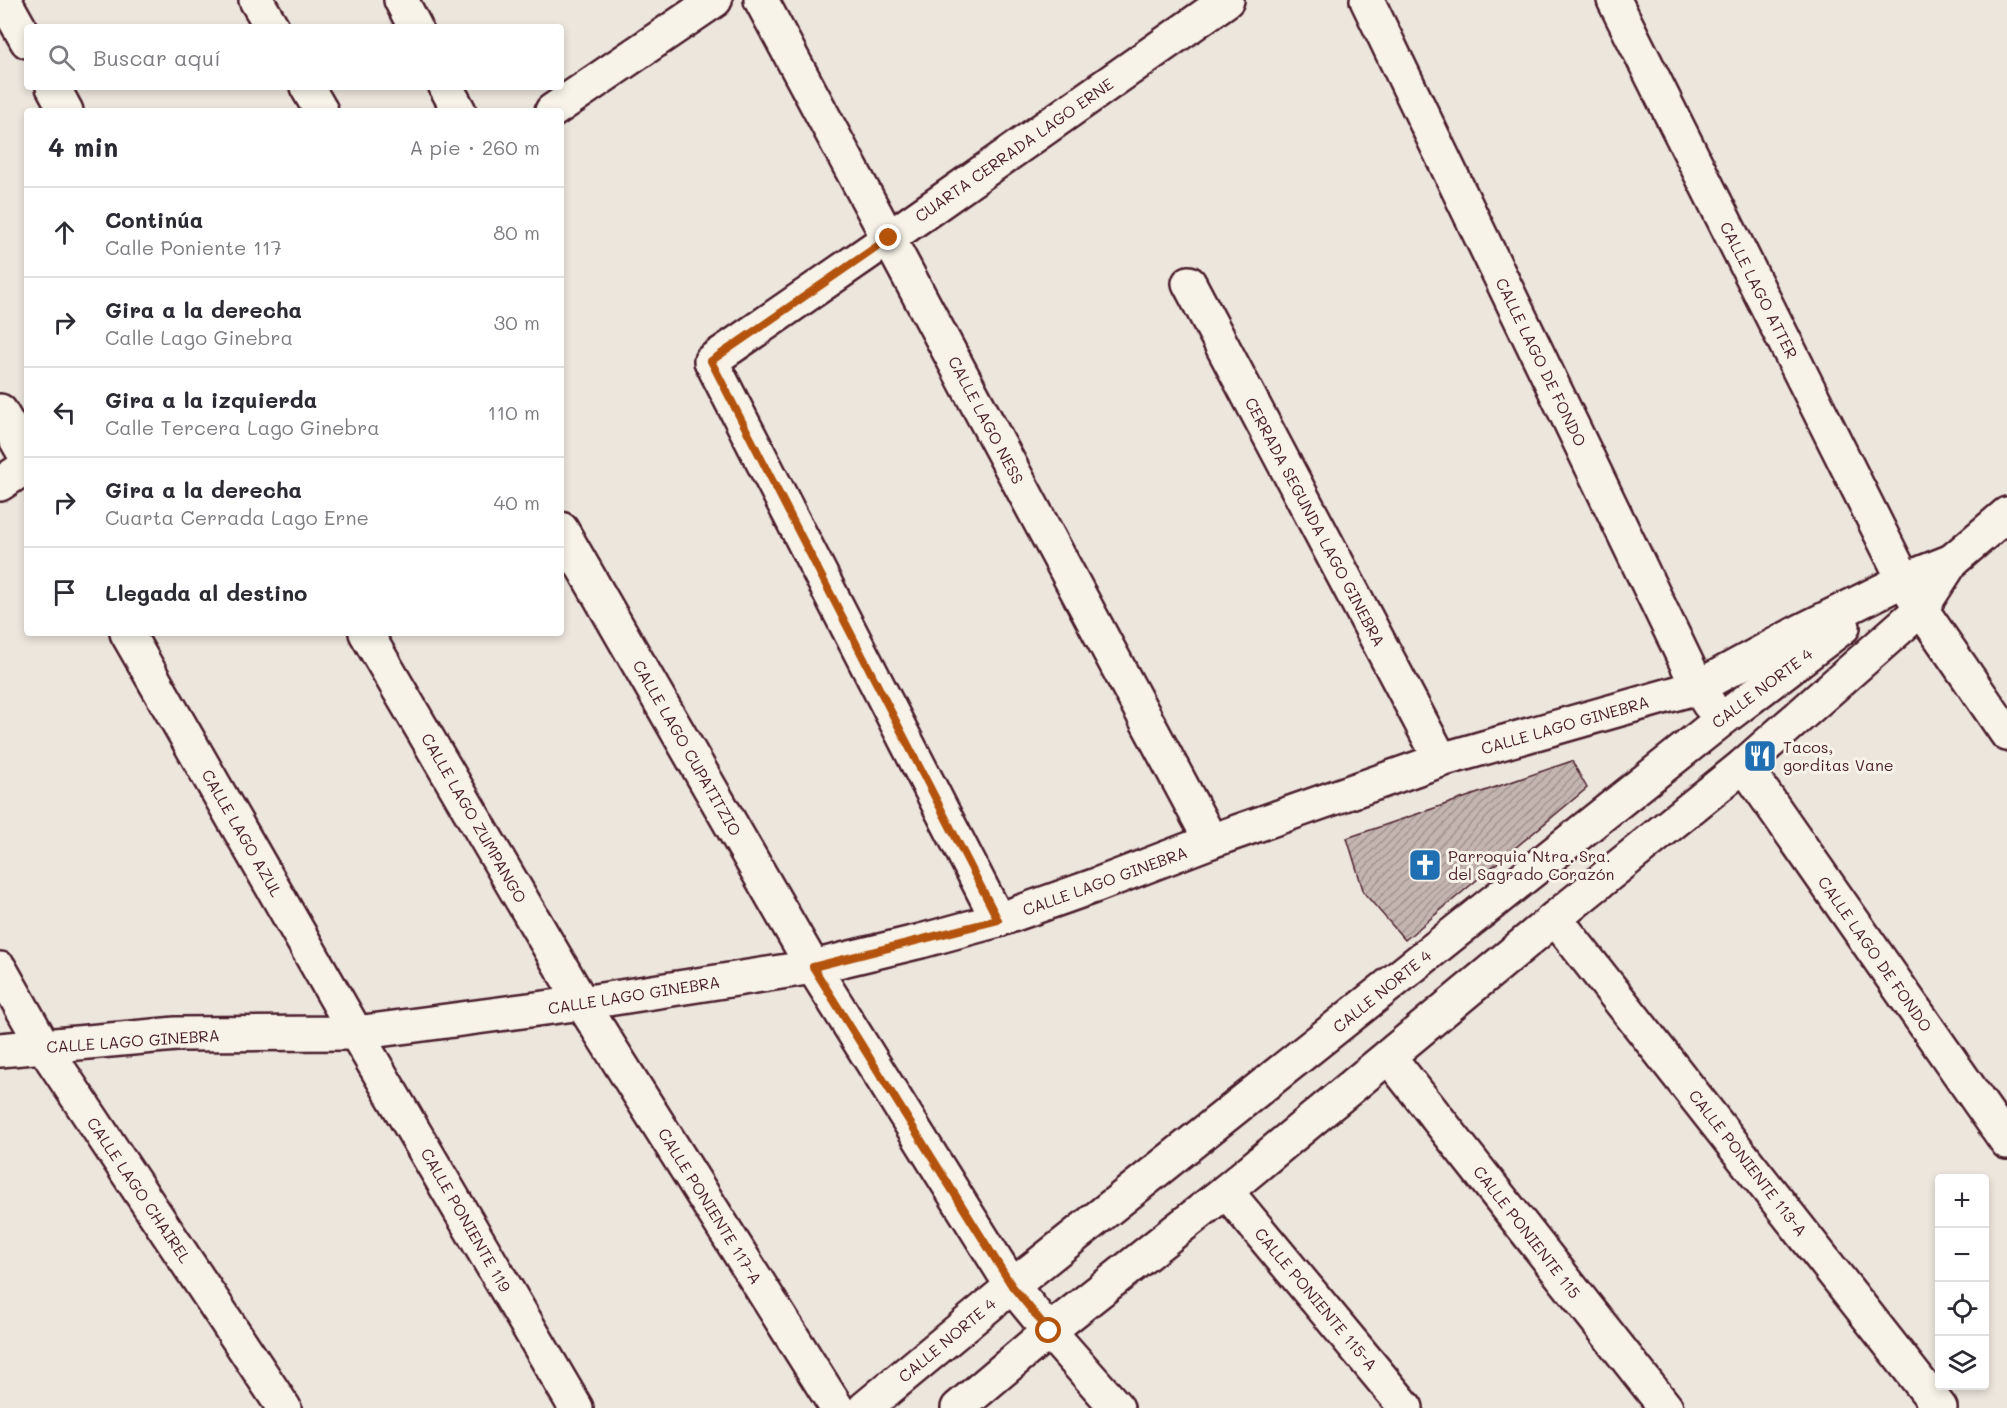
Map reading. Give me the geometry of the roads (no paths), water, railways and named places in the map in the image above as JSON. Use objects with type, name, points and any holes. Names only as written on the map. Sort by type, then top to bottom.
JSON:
[{"type":"street","points":[[4,0],[24,36]]},
{"type":"street","points":[[256,0],[270,24]]},
{"type":"street","points":[[400,0],[413,24]]},
{"type":"street","points":[[556,108],[715,0]]},
{"type":"street","name":"CALLE LAGO NESS","points":[[761,0],[1211,841]]},
{"type":"street","name":"CUARTA CERRADA LAGO ERNE","points":[[998,920],[711,361],[1227,0]]},
{"type":"street","name":"CALLE LAGO DE FONDO","points":[[1367,0],[1698,687],[1719,721]]},
{"type":"street","name":"CALLE LAGO ATTER","points":[[1614,0],[1904,580],[1921,609],[2007,734]]},
{"type":"street","points":[[55,90],[64,108]]},
{"type":"street","points":[[309,90],[319,108]]},
{"type":"street","points":[[448,90],[457,108]]},
{"type":"street","name":"CERRADA SEGUNDA LAGO GINEBRA","points":[[1189,283],[1441,760]]},
{"type":"street","points":[[0,411],[24,453]]},
{"type":"street","points":[[0,484],[24,468]]},
{"type":"street","name":"CALLE LAGO GINEBRA","points":[[1921,609],[1952,561],[2007,514]]},
{"type":"street","name":"CALLE LAGO CUPATITZIO","points":[[564,534],[813,967],[1012,1286],[1117,1408]]},
{"type":"street","name":"CALLE LAGO GINEBRA","points":[[0,1050],[176,1034],[356,1033],[582,1003],[813,967],[998,920],[1211,841],[1441,760],[1698,687],[1801,631],[1904,580],[1952,561]]},
{"type":"street","name":"CALLE NORTE 4","points":[[865,1408],[1012,1286],[1719,721],[1904,580]]},
{"type":"street","points":[[958,1408],[1049,1331],[1226,1191],[1743,765],[1921,609]]},
{"type":"street","name":"CALLE LAGO AZUL","points":[[129,636],[356,1033]]},
{"type":"street","name":"CALLE LAGO ZUMPANGO","points":[[368,636],[582,1003]]},
{"type":"street","name":"CALLE LAGO DE FONDO","points":[[1743,765],[2007,1142]]},
{"type":"street","name":"CALLE PONIENTE 113-A","points":[[1555,918],[1940,1408]]},
{"type":"street","name":"CALLE LAGO CHAIREL","points":[[0,969],[44,1047],[284,1408]]},
{"type":"street","name":"CALLE PONIENTE 117-A","points":[[582,1003],[837,1408]]},
{"type":"street","name":"CALLE PONIENTE 119","points":[[356,1033],[576,1408]]},
{"type":"street","name":"CALLE PONIENTE 115","points":[[1389,1057],[1666,1408]]},
{"type":"street","name":"CALLE PONIENTE 115-A","points":[[1226,1191],[1406,1408]]},
{"type":"place","name":"Tacos, gorditas Vane","points":[[1760,756]]},
{"type":"place","name":"Parroquia Ntra. Sra. del Sagrado Corazón","points":[[1425,865]]}]
